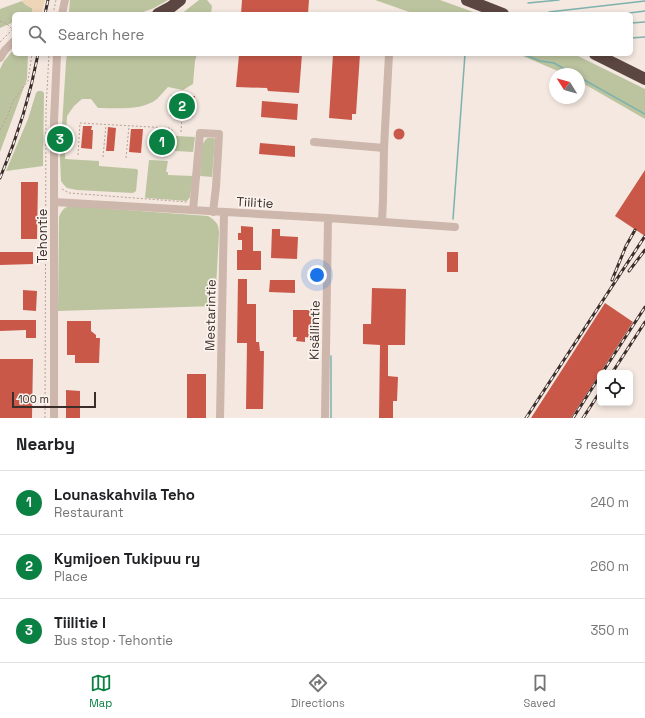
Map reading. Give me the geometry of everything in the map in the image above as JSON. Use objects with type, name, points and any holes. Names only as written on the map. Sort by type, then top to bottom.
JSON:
[{"type":"highway","points":[[162,12],[180,0]]},
{"type":"highway","points":[[467,0],[498,12]]},
{"type":"highway","points":[[599,56],[645,79]]},
{"type":"street","points":[[62,12],[65,0]]},
{"type":"street","points":[[0,58],[12,43]]},
{"type":"street","name":"Tehontie","points":[[54,418],[54,121],[57,56]]},
{"type":"street","points":[[382,222],[389,56]]},
{"type":"street","points":[[193,206],[200,133],[219,134],[213,212]]},
{"type":"street","points":[[314,142],[384,148]]},
{"type":"street","name":"Tiilitie","points":[[54,202],[193,206],[213,212],[455,227]]},
{"type":"street","name":"Mestarintie","points":[[220,418],[224,212]]},
{"type":"street","name":"Kisällintie","points":[[325,418],[328,218]]},
{"type":"path","points":[[53,12],[56,0]]},
{"type":"path","points":[[0,21],[12,28]]},
{"type":"path","points":[[0,42],[12,30]]},
{"type":"path","points":[[0,130],[13,101],[28,81],[32,56]]},
{"type":"path","points":[[45,418],[46,110],[49,56]]},
{"type":"path","points":[[181,132],[182,116]]},
{"type":"path","points":[[78,155],[80,123],[169,128],[173,131]]},
{"type":"path","points":[[103,157],[106,124]]},
{"type":"path","points":[[126,158],[129,126]]},
{"type":"path","points":[[60,187],[65,192],[69,193],[193,206]]},
{"type":"green space","points":[[70,0],[168,0],[143,12],[69,12]]},
{"type":"green space","points":[[199,0],[207,0],[212,6],[211,12],[184,12]]},
{"type":"green space","points":[[375,0],[440,0],[473,12],[409,12]]},
{"type":"green space","points":[[22,1],[32,8],[33,12],[12,12],[12,23],[0,28],[0,9]]},
{"type":"green space","points":[[12,51],[12,56],[28,56],[27,79],[0,152],[0,69],[4,61]]},
{"type":"green space","points":[[67,56],[196,56],[193,84],[183,90],[168,87],[151,103],[129,108],[98,108],[91,99],[82,99],[74,106],[67,116],[65,159],[99,161],[99,166],[137,169],[136,191],[133,193],[77,190],[67,188],[61,181],[60,158]]},
{"type":"green space","points":[[523,56],[578,56],[645,89],[645,119],[585,84],[585,68],[551,68]]},
{"type":"green space","points":[[38,91],[42,91],[44,93],[43,166],[6,171],[28,119],[36,93]]},
{"type":"green space","points":[[176,136],[195,137],[193,152],[175,151]]},
{"type":"green space","points":[[208,138],[214,138],[215,140],[212,177],[200,176],[202,145]]},
{"type":"green space","points":[[149,160],[168,161],[166,172],[168,172],[168,175],[193,176],[190,197],[187,201],[145,197]]},
{"type":"green space","points":[[71,206],[208,216],[211,218],[215,221],[219,230],[215,306],[58,311],[59,217],[64,209]]},
{"type":"sand","points":[[45,0],[42,12],[33,12],[32,8],[22,1]]},
{"type":"building","points":[[242,0],[309,0],[308,12],[241,12]]},
{"type":"building","points":[[239,56],[302,56],[299,93],[268,91],[267,88],[236,87]]},
{"type":"building","points":[[333,56],[360,56],[356,114],[352,114],[352,120],[329,118]]},
{"type":"building","points":[[171,95],[195,96],[193,117],[170,116]]},
{"type":"building","points":[[262,101],[298,104],[297,120],[261,117]]},
{"type":"building","points":[[83,126],[92,126],[92,149],[81,148]]},
{"type":"building","points":[[108,127],[116,128],[114,151],[106,151]]},
{"type":"building","points":[[399,128],[403,130],[405,134],[403,138],[399,140],[395,138],[393,134],[395,130]]},
{"type":"building","points":[[131,129],[143,129],[141,153],[129,152]]},
{"type":"building","points":[[155,129],[168,130],[166,154],[156,154],[157,136],[155,136]]},
{"type":"building","points":[[260,143],[295,146],[295,157],[259,154]]},
{"type":"building","points":[[645,170],[645,236],[615,216]]},
{"type":"building","points":[[21,182],[38,182],[37,239],[21,239]]},
{"type":"building","points":[[241,226],[253,227],[253,251],[261,251],[261,270],[237,270],[237,250],[242,250],[242,240],[238,240],[238,233],[241,233]]},
{"type":"building","points":[[272,229],[280,229],[280,236],[298,237],[297,259],[271,258]]},
{"type":"building","points":[[0,252],[33,252],[33,264],[0,265]]},
{"type":"building","points":[[447,252],[458,252],[458,272],[447,272]]},
{"type":"building","points":[[238,279],[247,279],[247,304],[256,304],[256,342],[259,342],[260,351],[264,351],[263,409],[246,409],[247,343],[237,343]]},
{"type":"building","points":[[270,280],[295,280],[295,293],[269,292]]},
{"type":"building","points":[[372,288],[406,289],[405,345],[388,345],[388,376],[398,377],[397,401],[393,401],[393,418],[379,418],[380,345],[363,344],[363,324],[371,324]]},
{"type":"building","points":[[23,290],[37,291],[36,311],[23,310]]},
{"type":"building","points":[[605,303],[633,322],[602,370],[597,370],[597,378],[571,418],[531,418]]},
{"type":"building","points":[[293,310],[312,310],[312,338],[305,337],[305,342],[296,341],[297,337],[293,337]]},
{"type":"building","points":[[0,320],[36,320],[36,338],[26,338],[26,330],[0,331]]},
{"type":"building","points":[[67,321],[91,321],[91,331],[96,335],[96,338],[100,338],[99,363],[75,363],[75,355],[67,355]]},
{"type":"building","points":[[0,359],[33,359],[32,418],[0,418]]},
{"type":"building","points":[[187,374],[206,374],[206,418],[187,418]]},
{"type":"building","points":[[66,390],[80,391],[80,418],[66,418]]},
{"type":"waterway","points":[[528,3],[559,0]]},
{"type":"waterway","points":[[549,12],[645,1]]},
{"type":"waterway","points":[[633,12],[645,11]]},
{"type":"waterway","points":[[633,23],[645,22]]},
{"type":"waterway","points":[[633,38],[645,37]]},
{"type":"waterway","points":[[453,219],[465,56]]},
{"type":"waterway","points":[[528,56],[540,61],[554,63],[563,68]]},
{"type":"waterway","points":[[585,80],[645,114]]},
{"type":"waterway","points":[[331,356],[331,418]]},
{"type":"railway","points":[[45,12],[48,0]]},
{"type":"railway","points":[[0,178],[22,117],[38,56]]},
{"type":"railway","points":[[612,280],[626,246],[635,230]]},
{"type":"railway","points":[[526,418],[645,236]]},
{"type":"railway","points":[[629,271],[645,250]]},
{"type":"railway","points":[[604,370],[645,307]]},
{"type":"railway","points":[[614,370],[645,322]]},
{"type":"railway","points":[[573,418],[597,381]]},
{"type":"railway","points":[[583,418],[597,397]]},
{"type":"place","name":"Kymijoen Tukipuu ry","points":[[182,106]]},
{"type":"place","name":"Tiilitie I","points":[[60,139]]},
{"type":"place","name":"Lounaskahvila Teho","points":[[162,142]]}]
